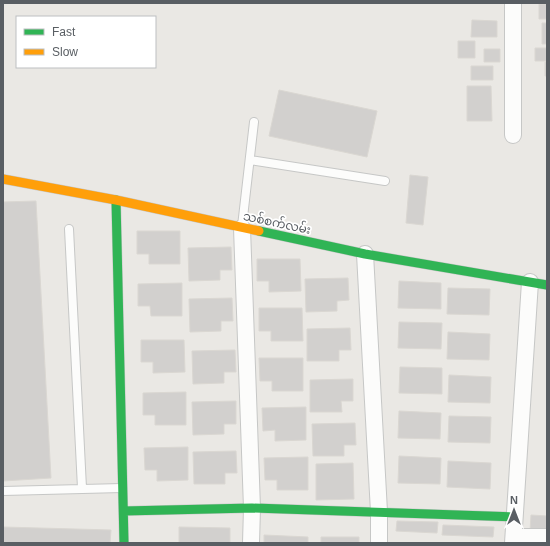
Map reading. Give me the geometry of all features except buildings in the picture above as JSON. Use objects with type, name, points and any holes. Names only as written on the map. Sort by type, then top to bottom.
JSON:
[{"type":"street","points":[[513,3],[513,135]]},
{"type":"street","name":"သစ်စက်လမ်း","points":[[3,179],[116,200],[365,254],[547,285]]},
{"type":"street","points":[[116,200],[124,543]]},
{"type":"street","points":[[242,228],[252,508],[251,543]]},
{"type":"street","points":[[365,254],[380,512],[379,543]]},
{"type":"street","points":[[530,282],[513,540],[547,537]]},
{"type":"street","points":[[124,511],[252,508],[514,517]]},
{"type":"lane","points":[[242,228],[254,122]]},
{"type":"lane","points":[[250,160],[385,181]]},
{"type":"lane","points":[[69,229],[82,488]]},
{"type":"lane","points":[[3,491],[123,488]]},
{"type":"traffic: fast","points":[[116,200],[124,543]]},
{"type":"traffic: fast","points":[[259,231],[365,254],[547,285]]},
{"type":"traffic: fast","points":[[124,511],[252,508],[514,517]]},
{"type":"traffic: slow","points":[[3,179],[116,200],[259,231]]}]
